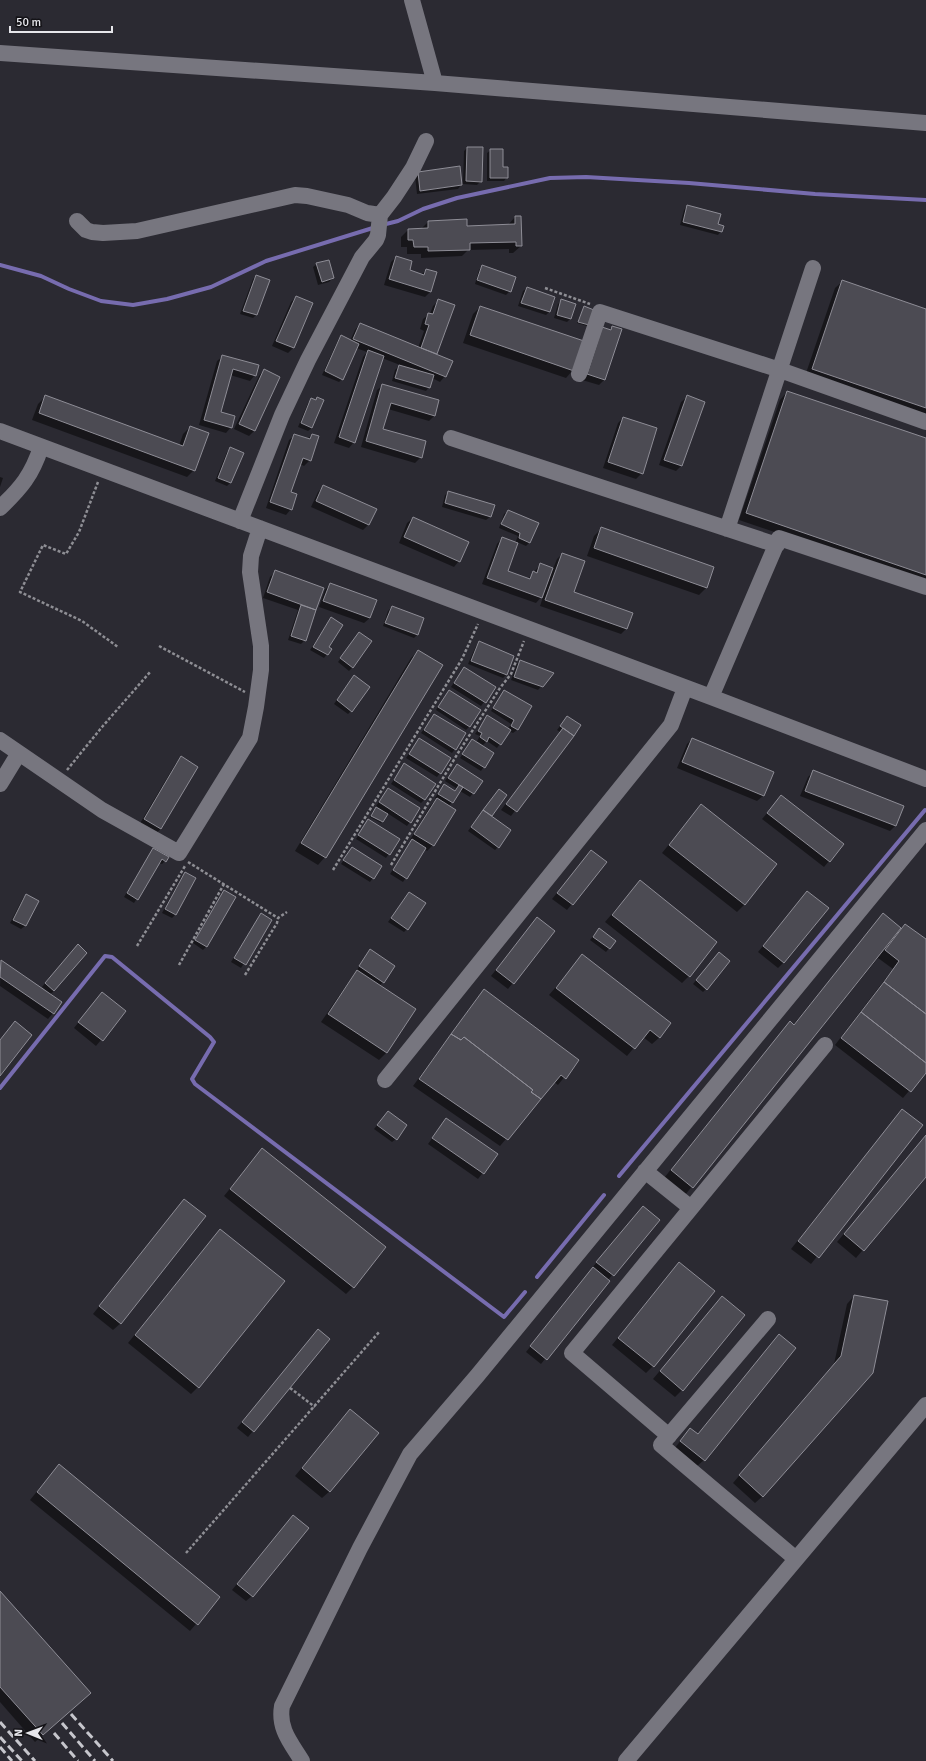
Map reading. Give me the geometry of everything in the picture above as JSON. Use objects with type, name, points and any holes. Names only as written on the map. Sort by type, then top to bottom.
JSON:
[{"type":"street","points":[[412,0],[435,83]]},
{"type":"street","points":[[0,53],[435,83],[926,123]]},
{"type":"street","points":[[240,521],[296,383],[362,257],[373,246],[378,235],[380,215],[413,168],[426,141]]},
{"type":"street","points":[[77,221],[86,230],[92,232],[103,233],[137,231],[294,195],[307,196],[348,206],[366,213],[380,215]]},
{"type":"street","points":[[727,529],[813,268]]},
{"type":"street","points":[[579,374],[600,312],[780,370],[926,422]]},
{"type":"street","points":[[0,431],[926,779]]},
{"type":"street","points":[[451,438],[777,545]]},
{"type":"street","points":[[0,508],[30,475],[41,447]]},
{"type":"street","points":[[0,740],[59,779],[102,810],[183,857],[250,738],[261,670],[261,646],[250,572],[251,556],[260,528]]},
{"type":"street","points":[[711,697],[779,538],[926,587]]},
{"type":"street","points":[[385,1080],[671,726],[685,688]]},
{"type":"street","points":[[0,784],[19,753]]},
{"type":"street","points":[[302,1761],[282,1728],[280,1717],[282,1706],[357,1555],[410,1454],[477,1376],[926,830]]},
{"type":"street","points":[[669,1436],[572,1353],[825,1045]]},
{"type":"street","points":[[645,1171],[691,1208]]},
{"type":"street","points":[[768,1319],[660,1446],[796,1559]]},
{"type":"street","points":[[626,1761],[926,1405]]},
{"type":"path","points":[[545,288],[598,307],[600,312]]},
{"type":"path","points":[[103,470],[79,532],[66,554],[42,545],[20,592],[82,621],[118,647]]},
{"type":"path","points":[[333,870],[462,659],[484,612]]},
{"type":"path","points":[[391,865],[466,740],[500,688],[511,674],[529,629]]},
{"type":"path","points":[[159,646],[257,699]]},
{"type":"path","points":[[59,779],[151,671]]},
{"type":"path","points":[[137,946],[183,857],[278,918]]},
{"type":"path","points":[[179,965],[224,884]]},
{"type":"path","points":[[245,975],[277,923],[278,918],[287,912]]},
{"type":"path","points":[[186,1553],[315,1408],[380,1331]]},
{"type":"path","points":[[290,1388],[315,1408]]},
{"type":"building","points":[[467,147],[483,147],[482,182],[466,181]]},
{"type":"building","points":[[490,149],[503,149],[503,167],[508,167],[508,178],[490,178]]},
{"type":"building","points":[[460,166],[462,185],[420,191],[418,172]]},
{"type":"building","points":[[687,205],[721,214],[718,224],[724,226],[722,232],[683,222]]},
{"type":"building","points":[[515,216],[521,216],[522,246],[516,246],[516,242],[470,243],[470,250],[428,251],[428,247],[414,247],[413,240],[408,240],[408,229],[428,228],[428,221],[467,219],[467,226],[515,224]]},
{"type":"building","points":[[396,256],[412,261],[410,270],[424,275],[426,269],[437,272],[431,292],[389,279]]},
{"type":"building","points":[[329,260],[334,278],[322,282],[316,263]]},
{"type":"building","points":[[482,265],[516,277],[511,292],[477,280]]},
{"type":"building","points":[[256,275],[270,280],[257,315],[243,311]]},
{"type":"building","points":[[842,280],[926,309],[926,408],[812,369]]},
{"type":"building","points":[[527,287],[555,297],[550,312],[521,303]]},
{"type":"building","points":[[296,296],[313,303],[294,348],[276,341]]},
{"type":"building","points":[[438,299],[455,305],[437,354],[421,348],[429,325],[425,324],[428,313],[433,314]]},
{"type":"building","points":[[561,299],[576,304],[571,319],[557,315]]},
{"type":"building","points":[[480,306],[584,341],[574,371],[470,335]]},
{"type":"building","points":[[584,306],[594,310],[589,325],[578,322]]},
{"type":"building","points":[[360,323],[453,361],[446,377],[353,339]]},
{"type":"building","points":[[612,326],[622,329],[605,380],[587,374],[602,327],[611,330]]},
{"type":"building","points":[[341,335],[359,344],[343,380],[325,371]]},
{"type":"building","points":[[368,350],[384,356],[355,443],[339,437]]},
{"type":"building","points":[[222,355],[259,365],[256,376],[233,369],[221,412],[235,416],[232,428],[204,420]]},
{"type":"building","points":[[399,365],[434,375],[430,388],[395,378]]},
{"type":"building","points":[[264,369],[280,377],[255,431],[239,424]]},
{"type":"building","points":[[382,384],[439,400],[435,416],[391,403],[383,429],[426,441],[422,458],[366,441]]},
{"type":"building","points":[[787,391],[926,438],[926,575],[746,513]]},
{"type":"building","points":[[45,395],[183,446],[190,426],[209,433],[195,471],[39,413]]},
{"type":"building","points":[[687,395],[705,402],[682,466],[664,460]]},
{"type":"building","points":[[317,397],[324,400],[312,428],[301,423],[311,398],[316,400]]},
{"type":"building","points":[[623,417],[657,428],[643,474],[608,462]]},
{"type":"building","points":[[294,434],[310,439],[312,434],[319,436],[311,461],[303,458],[291,492],[297,494],[292,510],[270,502]]},
{"type":"building","points":[[230,447],[244,453],[231,483],[218,478]]},
{"type":"building","points":[[323,485],[377,509],[369,525],[316,501]]},
{"type":"building","points":[[448,491],[495,505],[491,517],[445,503]]},
{"type":"building","points":[[508,510],[539,523],[530,543],[519,538],[520,533],[501,524]]},
{"type":"building","points":[[413,517],[469,542],[460,562],[404,537]]},
{"type":"building","points":[[601,527],[714,567],[707,588],[594,548]]},
{"type":"building","points":[[502,537],[518,543],[508,571],[530,579],[533,571],[537,573],[540,563],[553,568],[542,598],[487,578]]},
{"type":"building","points":[[562,553],[585,561],[574,592],[633,613],[627,629],[545,600]]},
{"type":"building","points":[[275,570],[324,588],[316,610],[267,592]]},
{"type":"building","points":[[330,583],[377,600],[370,618],[323,601]]},
{"type":"building","points":[[301,605],[316,610],[306,641],[291,636]]},
{"type":"building","points":[[392,606],[424,618],[418,635],[385,623]]},
{"type":"building","points":[[331,617],[343,625],[329,647],[332,649],[328,655],[313,647]]},
{"type":"building","points":[[359,632],[372,641],[353,668],[340,658]]},
{"type":"building","points":[[479,641],[514,656],[507,675],[471,661]]},
{"type":"building","points":[[418,650],[443,665],[326,858],[301,843]]},
{"type":"building","points":[[520,660],[554,673],[543,687],[514,677]]},
{"type":"building","points":[[464,667],[496,687],[486,703],[454,683]]},
{"type":"building","points":[[354,675],[370,687],[352,712],[337,700]]},
{"type":"building","points":[[449,690],[481,710],[470,727],[438,707]]},
{"type":"building","points":[[504,690],[532,706],[518,730],[511,726],[514,720],[493,708]]},
{"type":"building","points":[[434,714],[466,733],[456,750],[424,730]]},
{"type":"building","points":[[487,715],[511,730],[501,745],[489,737],[487,742],[480,737],[482,733],[478,731]]},
{"type":"building","points":[[567,716],[581,725],[574,736],[560,726]]},
{"type":"building","points":[[563,728],[574,736],[517,812],[506,804]]},
{"type":"building","points":[[419,738],[451,758],[441,774],[409,754]]},
{"type":"building","points":[[692,738],[774,772],[764,796],[682,762]]},
{"type":"building","points":[[472,739],[494,753],[485,768],[462,754]]},
{"type":"building","points":[[181,756],[198,767],[161,829],[144,819]]},
{"type":"building","points":[[404,763],[436,784],[425,800],[394,780]]},
{"type":"building","points":[[457,764],[483,781],[474,794],[448,778]]},
{"type":"building","points":[[813,770],[904,806],[896,826],[805,791]]},
{"type":"building","points":[[444,784],[455,791],[459,785],[463,787],[453,803],[438,794]]},
{"type":"building","points":[[388,788],[420,808],[411,823],[379,802]]},
{"type":"building","points":[[499,789],[507,795],[492,816],[483,810]]},
{"type":"building","points":[[781,795],[844,844],[830,862],[767,813]]},
{"type":"building","points":[[437,798],[456,810],[434,846],[414,834]]},
{"type":"building","points":[[701,804],[777,864],[745,905],[669,845]]},
{"type":"building","points":[[376,807],[388,814],[383,822],[371,816]]},
{"type":"building","points":[[483,810],[511,830],[499,848],[471,827]]},
{"type":"building","points":[[368,819],[400,839],[390,855],[358,835]]},
{"type":"building","points":[[412,839],[426,848],[407,879],[393,870]]},
{"type":"building","points":[[352,847],[382,866],[374,879],[343,860]]},
{"type":"building","points":[[153,848],[169,857],[166,862],[162,859],[138,900],[127,893]]},
{"type":"building","points":[[591,850],[607,862],[573,905],[557,893]]},
{"type":"building","points":[[185,872],[196,878],[176,915],[165,909]]},
{"type":"building","points":[[640,880],[717,942],[690,977],[612,915]]},
{"type":"building","points":[[224,890],[236,897],[207,947],[195,940]]},
{"type":"building","points":[[807,891],[829,908],[784,963],[763,946]]},
{"type":"building","points":[[409,892],[426,903],[408,930],[391,918]]},
{"type":"building","points":[[26,894],[39,901],[26,926],[13,920]]},
{"type":"building","points":[[261,913],[272,920],[246,965],[234,958]]},
{"type":"building","points":[[883,913],[901,928],[693,1188],[671,1170],[790,1021],[794,1025]]},
{"type":"building","points":[[537,917],[555,931],[514,984],[496,970]]},
{"type":"building","points":[[905,924],[926,939],[926,1014],[884,982],[899,961],[885,950]]},
{"type":"building","points":[[599,928],[616,941],[610,949],[593,937]]},
{"type":"building","points":[[78,944],[87,953],[54,991],[45,983]]},
{"type":"building","points":[[370,949],[395,966],[384,983],[359,966]]},
{"type":"building","points":[[719,952],[730,961],[707,990],[696,980]]},
{"type":"building","points":[[582,954],[671,1023],[660,1038],[650,1030],[635,1049],[556,988]]},
{"type":"building","points":[[1,960],[62,1002],[54,1014],[0,977]]},
{"type":"building","points":[[357,970],[416,1009],[387,1053],[328,1014]]},
{"type":"building","points":[[884,982],[926,1014],[926,1063],[861,1012]]},
{"type":"building","points":[[484,989],[579,1060],[566,1079],[561,1075],[541,1099],[531,1092],[533,1090],[464,1037],[461,1040],[451,1034]]},
{"type":"building","points":[[102,992],[126,1011],[103,1041],[78,1022]]},
{"type":"building","points":[[861,1012],[926,1063],[926,1073],[911,1092],[841,1038]]},
{"type":"building","points":[[15,1021],[32,1035],[0,1076],[0,1040]]},
{"type":"building","points":[[451,1034],[461,1040],[464,1037],[533,1090],[531,1092],[541,1099],[508,1140],[419,1079]]},
{"type":"building","points":[[902,1109],[923,1125],[819,1258],[798,1241]]},
{"type":"building","points":[[388,1111],[407,1125],[397,1140],[377,1125]]},
{"type":"building","points":[[446,1118],[498,1154],[484,1174],[432,1138]]},
{"type":"building","points":[[926,1135],[926,1177],[864,1251],[844,1234]]},
{"type":"building","points":[[262,1148],[386,1247],[354,1288],[230,1189]]},
{"type":"building","points":[[184,1199],[206,1216],[121,1324],[99,1306]]},
{"type":"building","points":[[643,1206],[660,1220],[614,1276],[596,1262]]},
{"type":"building","points":[[220,1229],[285,1281],[199,1388],[135,1335]]},
{"type":"building","points":[[679,1262],[715,1291],[654,1367],[618,1338]]},
{"type":"building","points":[[593,1267],[610,1281],[547,1360],[530,1346]]},
{"type":"building","points":[[854,1295],[888,1301],[873,1373],[763,1497],[739,1475],[841,1356]]},
{"type":"building","points":[[722,1296],[745,1315],[683,1391],[660,1371]]},
{"type":"building","points":[[318,1329],[330,1339],[254,1432],[242,1422]]},
{"type":"building","points":[[779,1334],[796,1348],[705,1461],[680,1441],[690,1428],[698,1434]]},
{"type":"building","points":[[350,1409],[379,1433],[330,1492],[302,1468]]},
{"type":"building","points":[[59,1464],[220,1597],[198,1625],[37,1492]]},
{"type":"building","points":[[293,1515],[309,1528],[253,1597],[237,1584]]},
{"type":"building","points":[[0,1591],[91,1693],[43,1735],[0,1687]]},
{"type":"waterway","points":[[382,225],[398,221],[423,209],[457,198],[550,178],[586,177],[689,183],[815,194],[926,200]]},
{"type":"waterway","points":[[0,265],[41,276],[69,289],[101,301],[133,305],[167,299],[211,287],[266,261],[376,227]]},
{"type":"waterway","points":[[619,1176],[925,810]]},
{"type":"waterway","points":[[0,1088],[105,956],[112,957],[210,1037],[214,1042],[192,1079],[195,1084],[504,1317],[525,1292]]},
{"type":"waterway","points":[[537,1277],[604,1195]]},
{"type":"railway","points":[[71,1714],[113,1761]]},
{"type":"railway","points":[[0,1722],[35,1761]]},
{"type":"railway","points":[[62,1723],[95,1761]]},
{"type":"railway","points":[[54,1733],[78,1761]]},
{"type":"railway","points":[[0,1737],[22,1761]]},
{"type":"railway","points":[[0,1747],[12,1761]]}]
